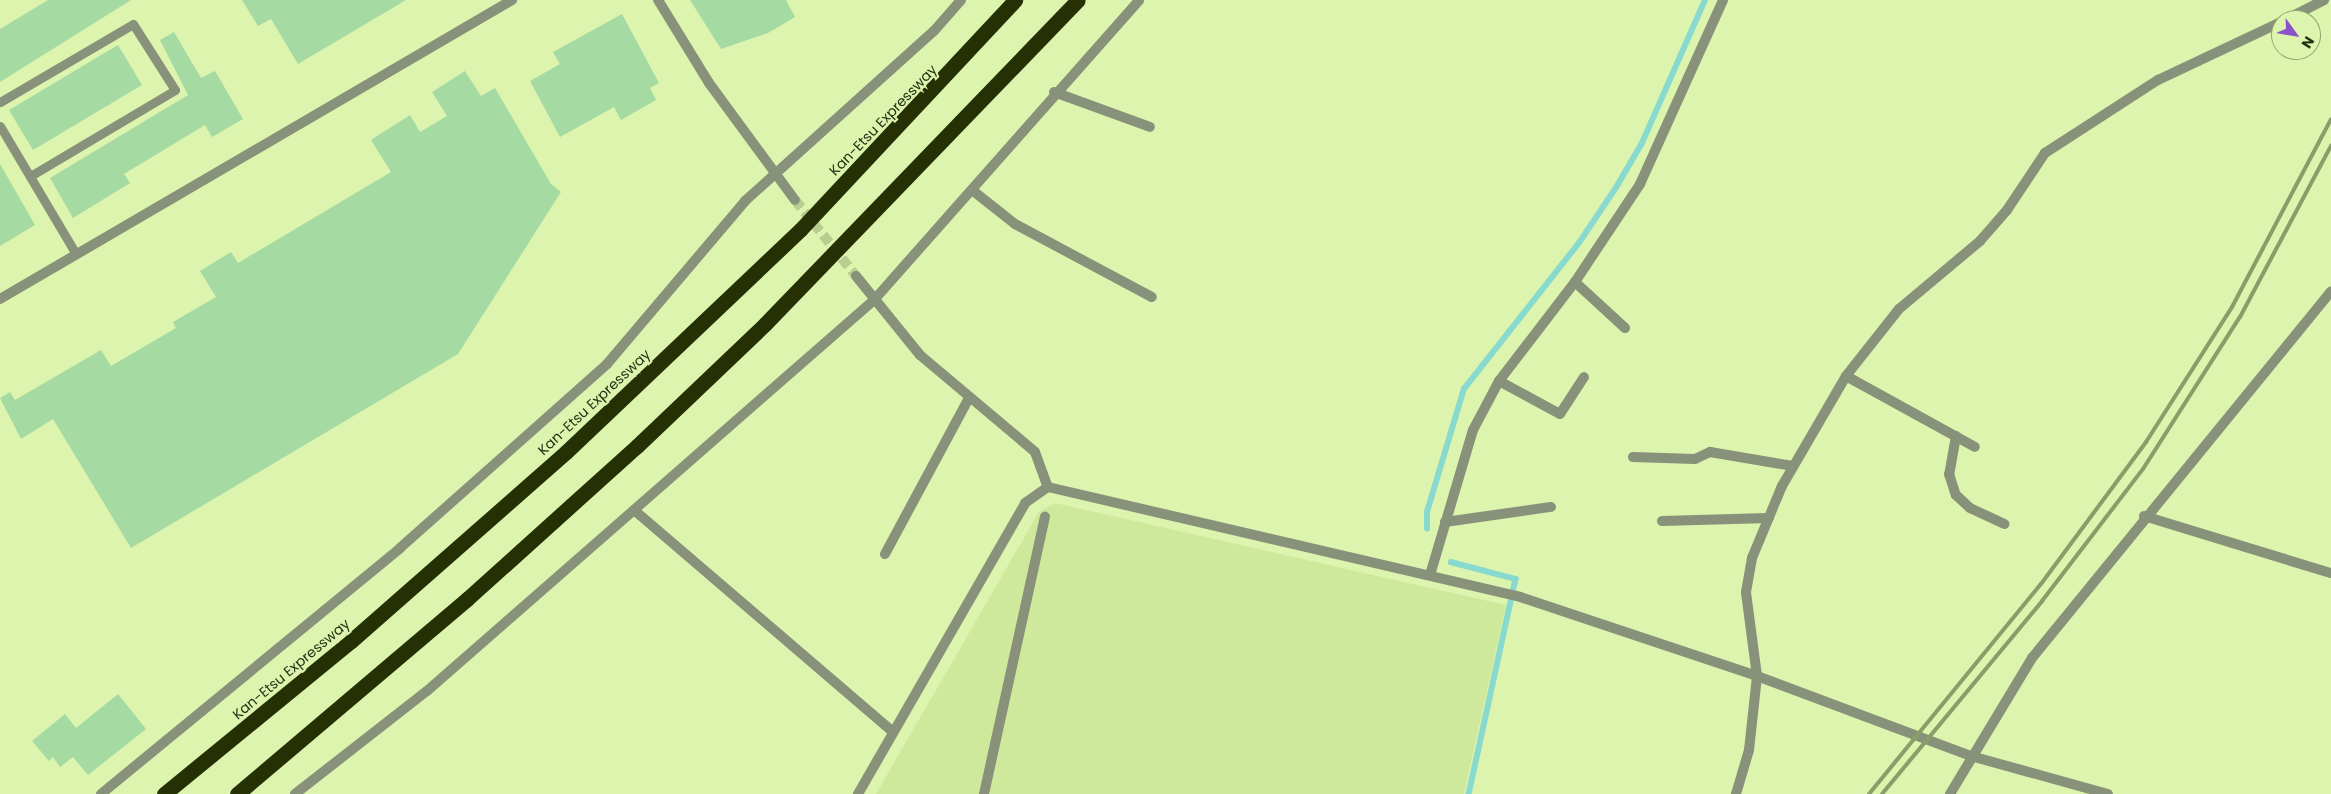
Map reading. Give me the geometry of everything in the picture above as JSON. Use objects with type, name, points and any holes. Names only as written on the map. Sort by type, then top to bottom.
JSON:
[{"type":"highway","name":"Kan-Etsu Expressway","points":[[164,794],[351,641],[566,452],[800,230],[1015,0]]},
{"type":"highway","points":[[237,794],[467,599],[637,446],[764,324],[1078,0]]},
{"type":"street","points":[[0,298],[512,0]]},
{"type":"street","points":[[658,0],[709,84],[795,200]]},
{"type":"street","points":[[101,794],[400,548],[607,364],[774,174],[934,31],[961,0]]},
{"type":"street","points":[[295,794],[427,691],[874,300],[972,190],[1054,92],[1139,0]]},
{"type":"street","points":[[1430,575],[1473,430],[1499,381],[1575,282],[1640,184],[1723,0]]},
{"type":"street","points":[[2304,10],[2324,0]]},
{"type":"street","points":[[1736,794],[1748,750],[1758,676],[1746,592],[1752,558],[1793,466],[1846,376],[1899,309],[1980,241],[2007,210],[2045,153],[2158,80],[2271,27]]},
{"type":"street","points":[[1054,92],[1150,127]]},
{"type":"street","points":[[972,190],[1015,224],[1152,298]]},
{"type":"street","points":[[856,276],[920,355],[1035,452],[1048,486]]},
{"type":"street","points":[[1575,282],[1626,328]]},
{"type":"street","points":[[1950,794],[1971,756],[2032,658],[2144,516],[2331,292]]},
{"type":"street","points":[[1846,376],[1975,447]]},
{"type":"street","points":[[1499,381],[1560,414],[1584,377]]},
{"type":"street","points":[[885,554],[969,398]]},
{"type":"street","points":[[1956,436],[1949,474],[1956,495],[1970,508],[2005,524]]},
{"type":"street","points":[[1633,457],[1695,459],[1710,452],[1793,466]]},
{"type":"street","points":[[1048,486],[1507,593],[1758,676],[1971,756],[2108,794]]},
{"type":"street","points":[[858,794],[1026,503],[1048,486]]},
{"type":"street","points":[[1445,522],[1551,507]]},
{"type":"street","points":[[634,510],[893,732]]},
{"type":"street","points":[[2144,516],[2331,573]]},
{"type":"street","points":[[984,794],[1045,517]]},
{"type":"street","points":[[1662,521],[1770,518]]},
{"type":"lane","points":[[0,102],[133,24],[175,90],[30,176]]},
{"type":"lane","points":[[0,126],[76,254]]},
{"type":"shaded area","points":[[1055,503],[1506,605],[1464,794],[876,794],[1039,512]]},
{"type":"building","points":[[48,0],[131,0],[0,82],[0,29]]},
{"type":"building","points":[[242,0],[406,0],[298,64],[271,19],[258,26]]},
{"type":"building","points":[[690,0],[786,0],[795,17],[768,33],[721,49]]},
{"type":"building","points":[[622,14],[659,83],[650,88],[656,100],[621,120],[614,107],[560,137],[530,81],[560,64],[553,52]]},
{"type":"building","points":[[174,32],[201,78],[215,71],[243,119],[212,137],[205,125],[124,174],[130,183],[73,218],[50,178],[188,95],[160,40]]},
{"type":"building","points":[[118,45],[142,85],[33,150],[9,110]]},
{"type":"building","points":[[465,71],[481,96],[495,88],[551,184],[561,192],[458,354],[131,548],[53,419],[21,439],[0,398],[10,392],[15,400],[101,350],[111,366],[176,328],[173,322],[216,297],[200,271],[231,252],[238,263],[391,172],[371,140],[410,115],[420,132],[447,116],[432,92]]},
{"type":"building","points":[[0,164],[35,225],[0,246]]},
{"type":"building","points":[[118,694],[146,729],[88,775],[73,757],[60,767],[53,757],[49,761],[32,741],[65,714],[76,728]]},
{"type":"waterway","points":[[1427,529],[1427,512],[1464,389],[1579,243],[1617,186],[1642,143],[1705,0]]},
{"type":"waterway","points":[[1451,562],[1516,579],[1469,794]]},
{"type":"tunnel","points":[[795,200],[856,276]]},
{"type":"railway","points":[[1869,794],[2041,584],[2146,442],[2232,307],[2331,119]]},
{"type":"railway","points":[[1882,794],[2042,601],[2143,469],[2240,317],[2331,146]]}]
